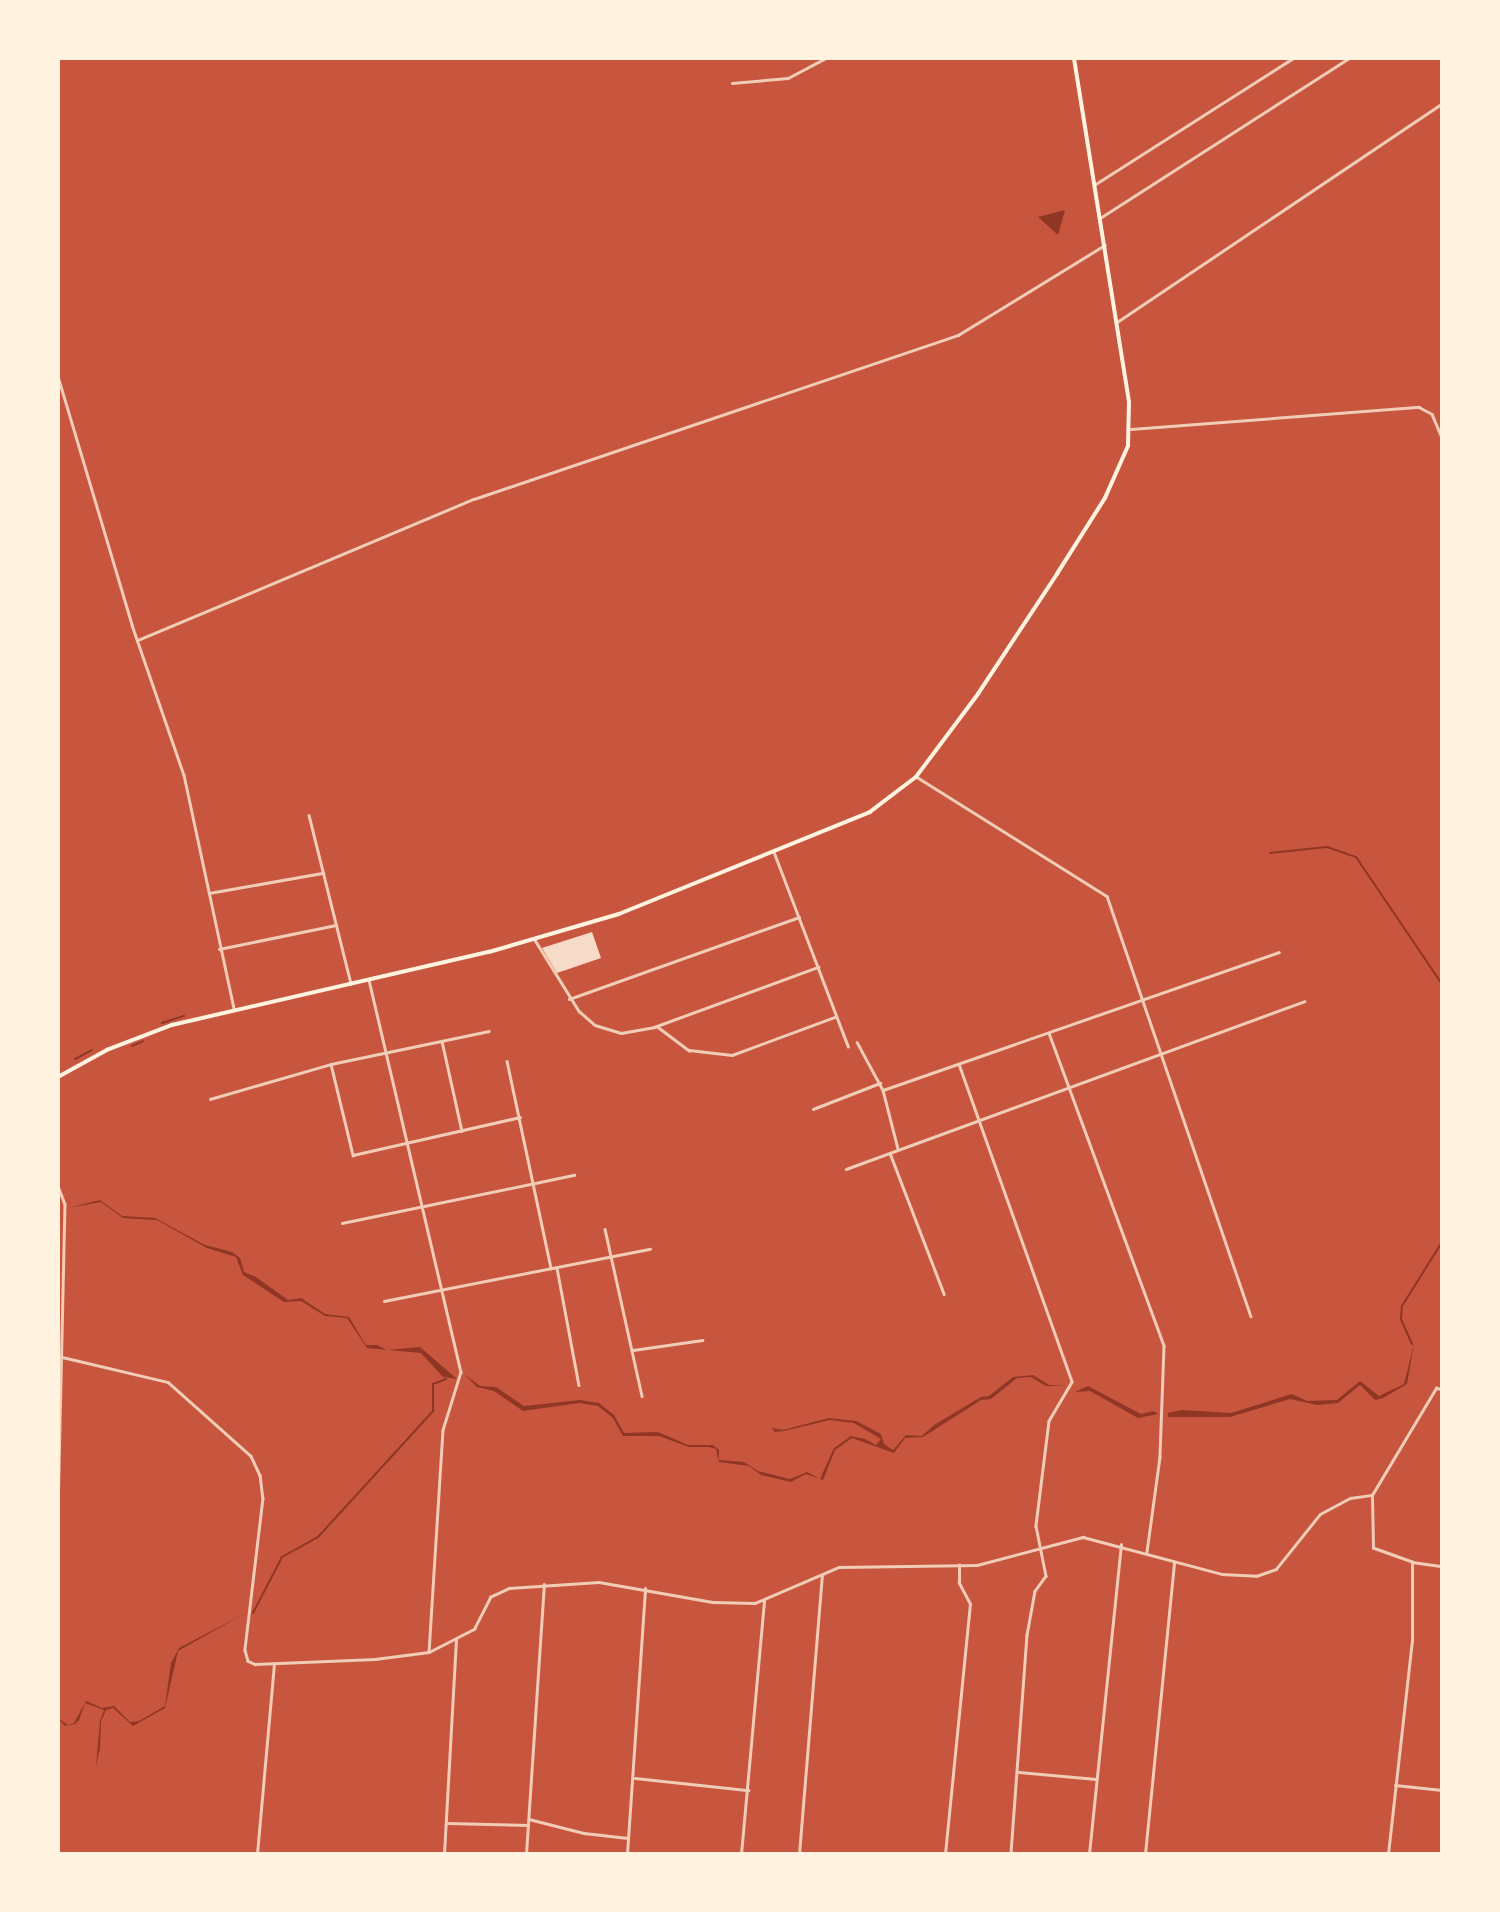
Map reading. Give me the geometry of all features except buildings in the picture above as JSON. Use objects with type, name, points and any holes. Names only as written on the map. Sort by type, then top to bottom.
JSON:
[{"type":"main road","points":[[58,1077],[139,1036],[233,1007],[369,980],[534,940],[619,914],[870,812],[916,777],[978,694],[1105,498],[1125,455],[1131,429],[1117,322],[1074,58]]},
{"type":"street","points":[[732,83],[788,78],[826,58]]},
{"type":"street","points":[[1094,185],[1293,58]]},
{"type":"street","points":[[1100,218],[1349,58]]},
{"type":"street","points":[[1117,322],[1442,104]]},
{"type":"street","points":[[138,640],[474,499],[958,335],[1105,246]]},
{"type":"street","points":[[58,376],[138,640],[184,775],[233,1007]]},
{"type":"street","points":[[1131,429],[1419,407],[1432,414],[1442,437]]},
{"type":"street","points":[[916,777],[1104,892],[1251,1316]]},
{"type":"street","points":[[309,815],[351,984]]},
{"type":"street","points":[[774,852],[848,1045]]},
{"type":"street","points":[[209,893],[324,873]]},
{"type":"street","points":[[569,999],[799,917]]},
{"type":"street","points":[[219,949],[337,925]]},
{"type":"street","points":[[534,940],[569,999],[589,1021],[614,1032],[654,1027],[818,967]]},
{"type":"street","points":[[883,1090],[1279,952]]},
{"type":"street","points":[[369,980],[461,1372],[443,1430],[429,1651]]},
{"type":"street","points":[[846,1169],[1304,1001]]},
{"type":"street","points":[[654,1027],[668,1031],[689,1050],[732,1055],[836,1017]]},
{"type":"street","points":[[210,1098],[331,1064],[489,1031]]},
{"type":"street","points":[[1049,1033],[1164,1346],[1160,1457],[1147,1552]]},
{"type":"street","points":[[442,1041],[462,1130]]},
{"type":"street","points":[[857,1042],[883,1090],[899,1150]]},
{"type":"street","points":[[507,1061],[551,1268]]},
{"type":"street","points":[[331,1064],[353,1155],[520,1117]]},
{"type":"street","points":[[959,1064],[1072,1382],[1049,1420],[1037,1517],[1046,1576],[1035,1591],[1027,1635],[1011,1854]]},
{"type":"street","points":[[813,1109],[880,1083]]},
{"type":"street","points":[[890,1153],[944,1294]]},
{"type":"street","points":[[342,1223],[575,1175]]},
{"type":"street","points":[[58,1186],[65,1204],[64,1356],[58,1511]]},
{"type":"street","points":[[605,1229],[642,1396]]},
{"type":"street","points":[[384,1301],[650,1249]]},
{"type":"street","points":[[557,1267],[579,1385]]},
{"type":"street","points":[[631,1350],[702,1340]]},
{"type":"street","points":[[58,1356],[168,1382],[251,1456],[262,1483],[263,1510],[245,1650],[251,1663],[274,1665],[429,1651],[456,1639],[477,1625],[494,1594],[544,1585],[599,1582],[712,1602],[764,1601],[839,1567],[980,1564],[1083,1537],[1222,1574],[1267,1574],[1283,1562],[1320,1514],[1350,1499],[1372,1495]]},
{"type":"street","points":[[1442,1389],[1436,1388],[1372,1495],[1373,1548],[1412,1562],[1442,1566]]},
{"type":"street","points":[[1089,1854],[1121,1545]]},
{"type":"street","points":[[1145,1854],[1174,1562]]},
{"type":"street","points":[[1388,1854],[1412,1641],[1412,1562]]},
{"type":"street","points":[[945,1854],[970,1604],[959,1583],[959,1565]]},
{"type":"street","points":[[799,1854],[822,1574]]},
{"type":"street","points":[[526,1854],[544,1585]]},
{"type":"street","points":[[627,1854],[635,1778],[645,1590]]},
{"type":"street","points":[[741,1854],[764,1601]]},
{"type":"street","points":[[444,1854],[456,1639]]},
{"type":"street","points":[[257,1854],[274,1665]]},
{"type":"street","points":[[1019,1772],[1097,1779]]},
{"type":"street","points":[[635,1778],[748,1790]]},
{"type":"street","points":[[1395,1785],[1442,1790]]},
{"type":"street","points":[[528,1818],[584,1833],[628,1838]]},
{"type":"street","points":[[446,1823],[528,1825]]},
{"type":"shaded area","points":[[1065,210],[1058,235],[1038,217]]},
{"type":"shaded area","points":[[100,1200],[122,1216],[155,1218],[205,1245],[232,1252],[240,1258],[244,1272],[256,1277],[288,1300],[301,1298],[325,1314],[349,1317],[366,1345],[377,1345],[387,1350],[367,1348],[347,1318],[325,1316],[301,1301],[284,1302],[243,1275],[236,1257],[207,1248],[157,1220],[123,1218],[101,1202],[68,1208]]},
{"type":"shaded area","points":[[1414,1344],[1407,1384],[1383,1398],[1375,1400],[1360,1385],[1338,1403],[1317,1405],[1290,1399],[1230,1417],[1168,1417],[1168,1413],[1182,1410],[1231,1413],[1292,1394],[1307,1401],[1337,1400],[1360,1381],[1379,1396],[1404,1384]]},
{"type":"shaded area","points":[[420,1347],[457,1379],[443,1377],[421,1353],[388,1350]]},
{"type":"shaded area","points":[[464,1374],[480,1386],[496,1387],[524,1406],[580,1400],[599,1403],[614,1415],[624,1433],[658,1432],[688,1445],[713,1445],[719,1450],[719,1460],[744,1462],[758,1471],[790,1479],[807,1472],[820,1479],[806,1474],[791,1482],[761,1475],[749,1466],[719,1462],[716,1449],[709,1447],[689,1447],[659,1436],[623,1436],[613,1418],[598,1406],[579,1403],[523,1411],[494,1391],[477,1387]]},
{"type":"shaded area","points":[[1033,1375],[1049,1385],[1067,1386],[1046,1386],[1031,1377],[1017,1378],[991,1399],[981,1400],[923,1437],[905,1438],[894,1453],[852,1438],[835,1450],[823,1480],[820,1479],[834,1448],[851,1436],[876,1445],[881,1439],[854,1423],[830,1420],[784,1431],[775,1432],[772,1428],[783,1430],[829,1418],[856,1421],[881,1434],[884,1444],[893,1450],[906,1435],[922,1436],[934,1425],[981,1397],[989,1396],[1013,1377]]},
{"type":"shaded area","points":[[1088,1386],[1141,1414],[1154,1411],[1158,1414],[1138,1418],[1090,1391],[1075,1392]]},
{"type":"shaded area","points":[[242,1615],[178,1651],[165,1708],[133,1726],[113,1708],[106,1710],[101,1721],[96,1766],[100,1721],[104,1710],[85,1703],[75,1724],[65,1726],[58,1718],[68,1725],[74,1723],[86,1701],[102,1708],[114,1706],[130,1722],[139,1721],[165,1706],[171,1663],[179,1648]]},
{"type":"waterway","points":[[1270,853],[1327,847],[1356,857],[1442,984]]},
{"type":"waterway","points":[[162,1023],[184,1016]]},
{"type":"waterway","points":[[132,1046],[143,1041]]},
{"type":"waterway","points":[[75,1059],[92,1050]]},
{"type":"waterway","points":[[1412,1344],[1401,1319],[1402,1306],[1442,1242]]},
{"type":"waterway","points":[[253,1613],[282,1557],[318,1537],[433,1411],[433,1384],[446,1379]]}]
